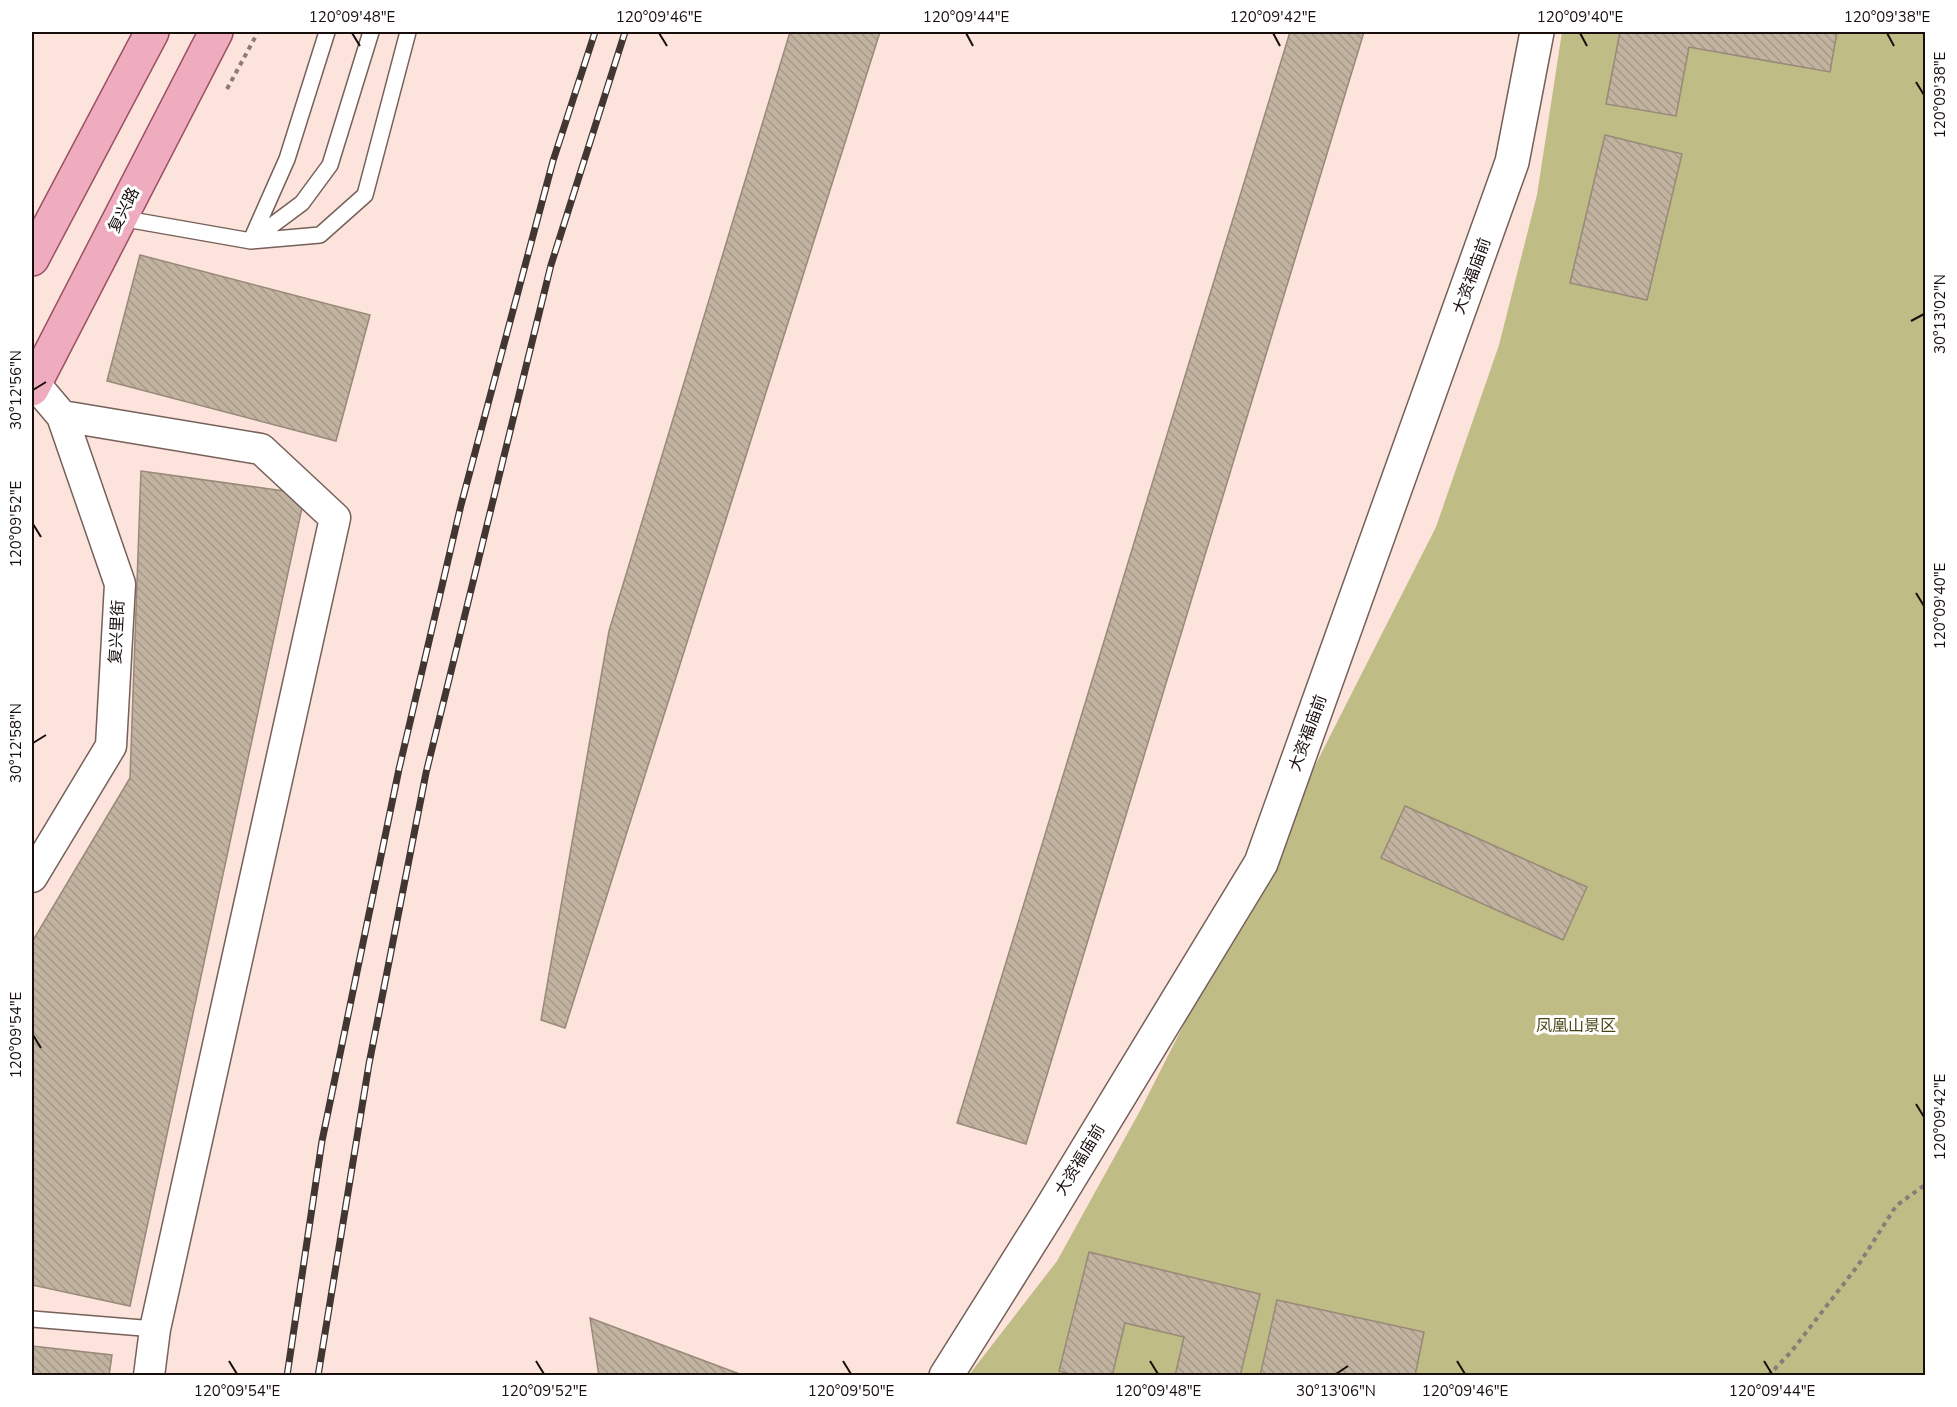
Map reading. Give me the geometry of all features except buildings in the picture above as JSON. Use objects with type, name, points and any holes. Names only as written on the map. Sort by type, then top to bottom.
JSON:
[{"type":"main road","points":[[32,259],[152,32]]},
{"type":"main road","name":"复兴路","points":[[33,386],[216,32]]},
{"type":"street","name":"大资福庙前","points":[[946,1376],[1049,1212],[1261,863],[1512,162],[1537,32]]},
{"type":"street","name":"复兴里街","points":[[32,877],[111,746],[120,584],[62,416],[33,386]]},
{"type":"street","points":[[62,416],[261,449],[335,518],[155,1329],[149,1376]]},
{"type":"lane","points":[[251,241],[287,159],[327,32]]},
{"type":"lane","points":[[251,241],[302,203],[330,165],[371,32]]},
{"type":"lane","points":[[120,218],[251,241],[320,236],[365,195],[408,32]]},
{"type":"lane","points":[[32,1319],[155,1329]]},
{"type":"path","points":[[1768,1376],[1791,1352],[1859,1264],[1896,1206],[1926,1184]]},
{"type":"green space","name":"凤凰山景区","points":[[1562,32],[1925,32],[1925,1375],[968,1376],[1057,1261],[1141,1109],[1436,527],[1499,345],[1537,195]]},
{"type":"railway","points":[[287,1376],[322,1141],[399,769],[461,505],[553,161],[595,32]]},
{"type":"railway","points":[[318,1376],[369,1064],[426,773],[551,265],[625,32]]}]
